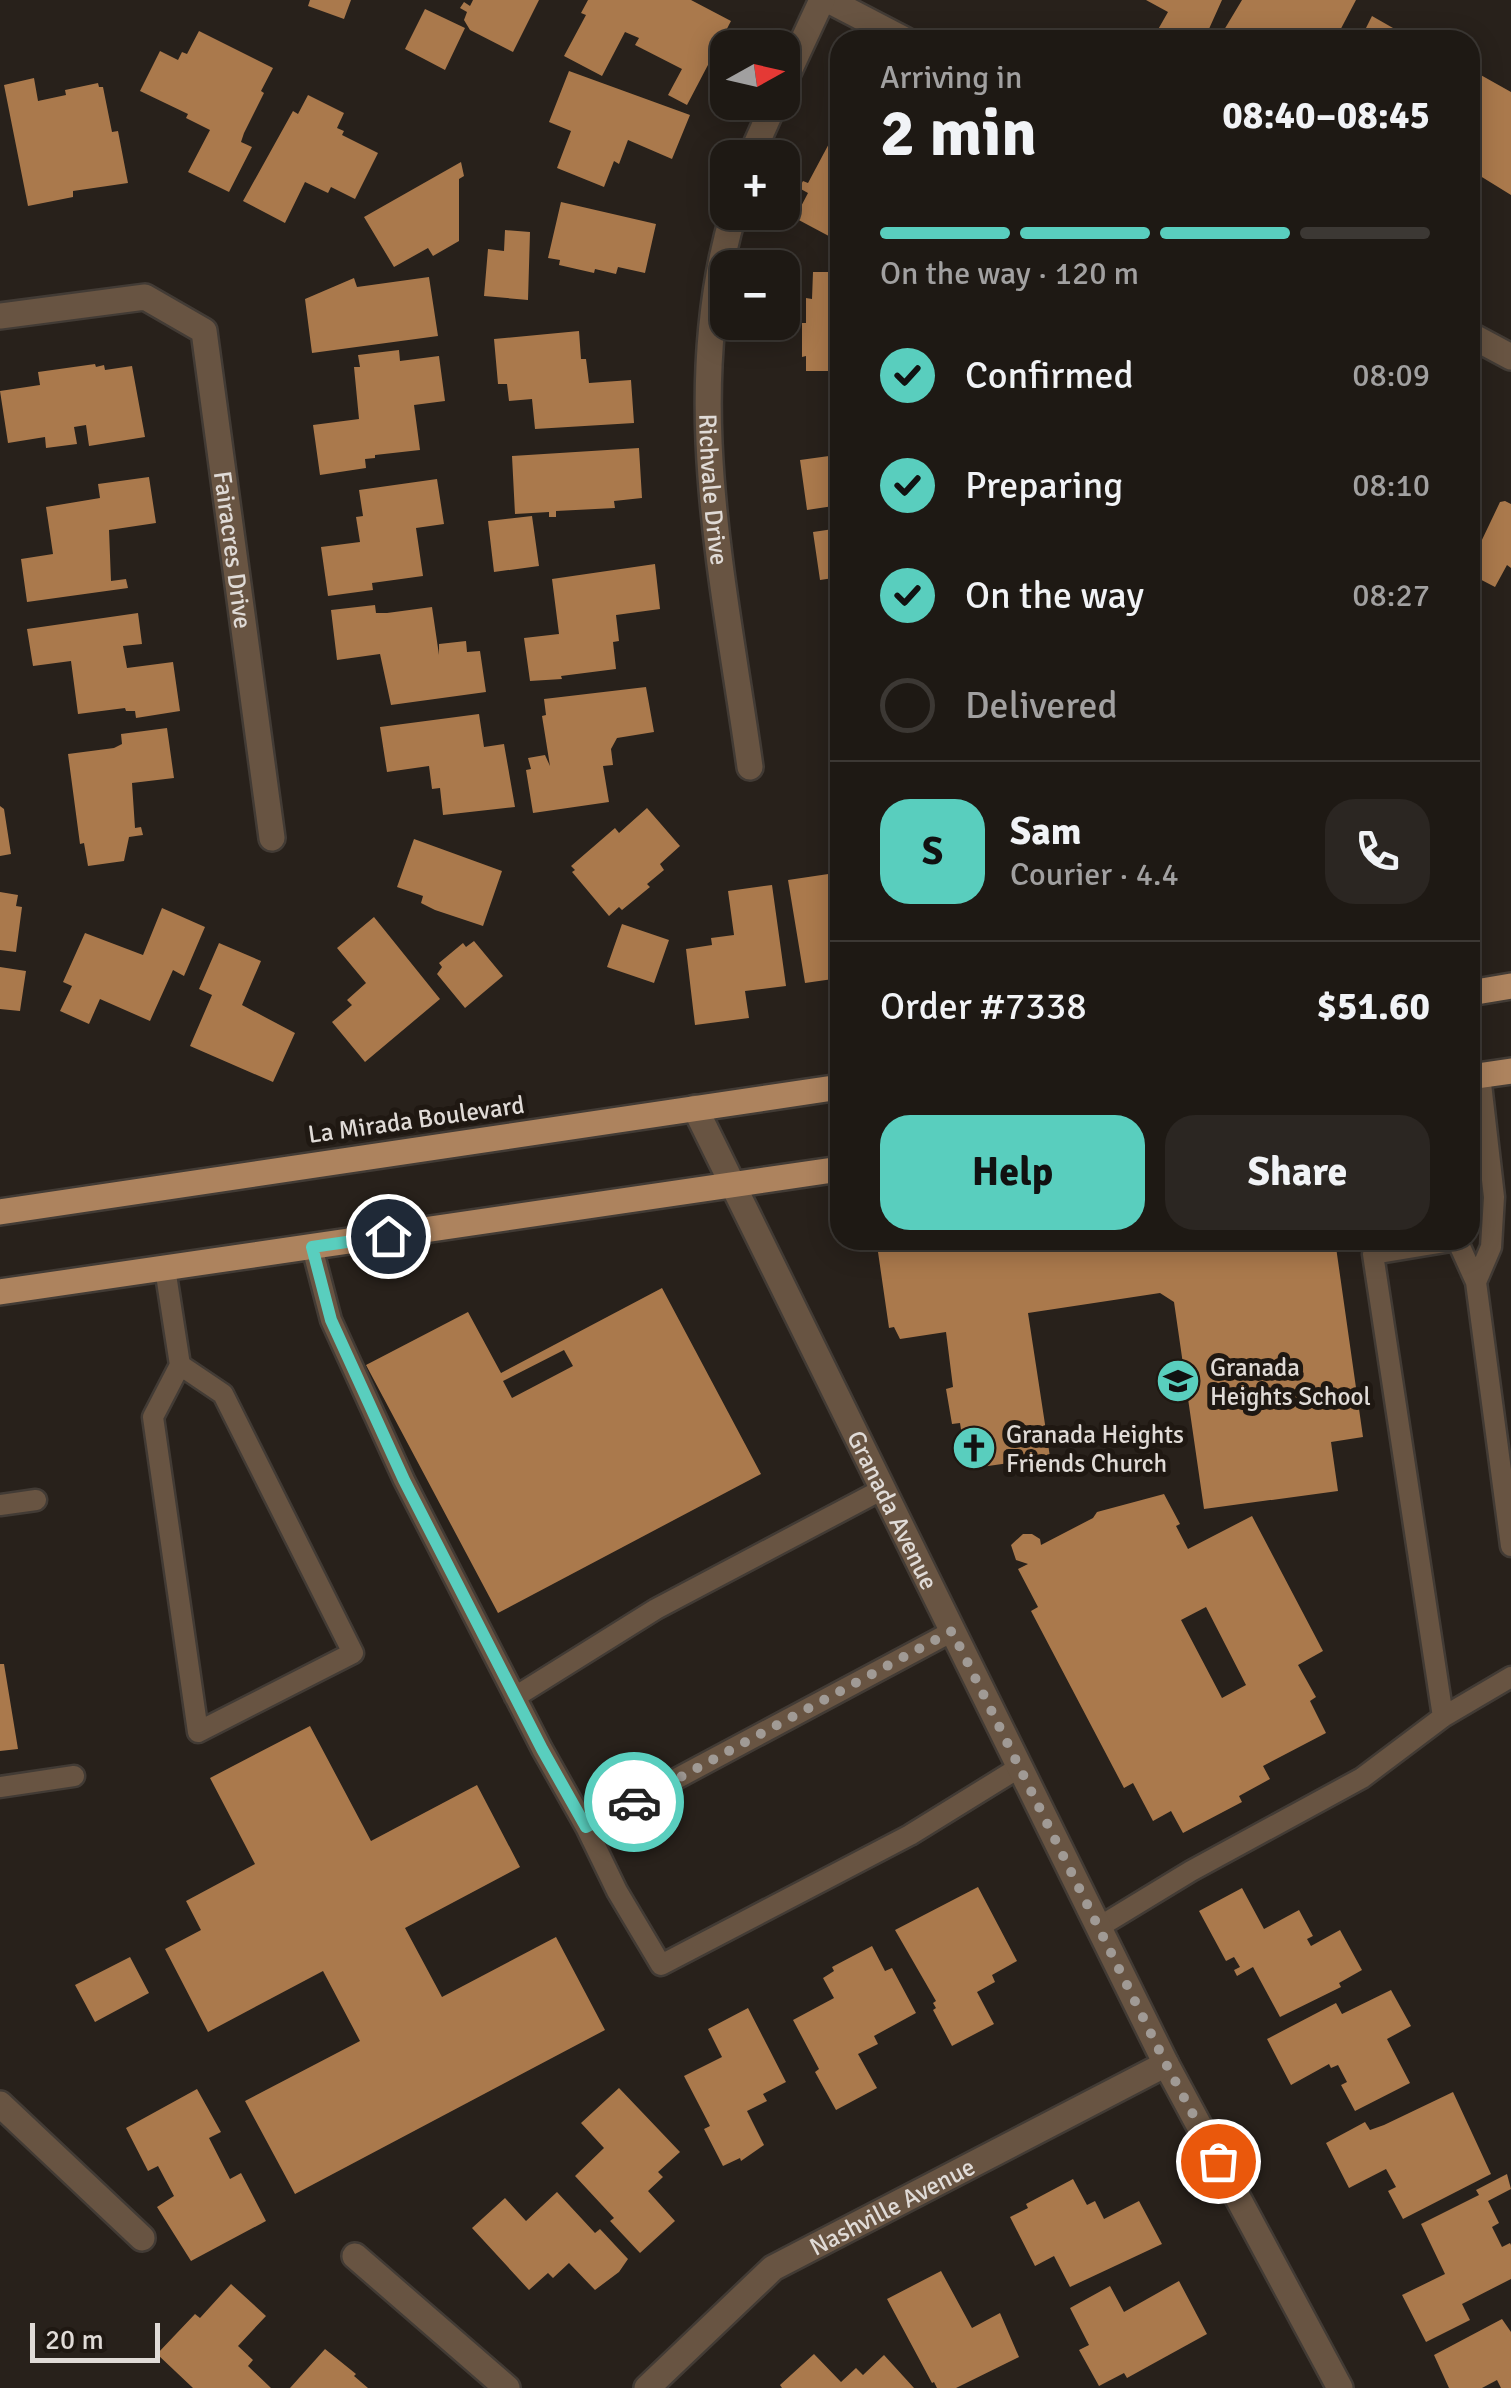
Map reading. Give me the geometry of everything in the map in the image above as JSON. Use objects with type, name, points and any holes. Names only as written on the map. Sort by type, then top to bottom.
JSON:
[{"type":"main road","points":[[1480,991],[1511,986]]},
{"type":"main road","points":[[1480,1075],[1511,1071]]},
{"type":"main road","name":"La Mirada Boulevard","points":[[0,1212],[830,1088]]},
{"type":"main road","points":[[0,1292],[830,1170]]},
{"type":"street","points":[[800,50],[825,0],[884,30]]},
{"type":"street","name":"Richvale Drive","points":[[728,230],[719,261],[708,373],[710,477],[750,768]]},
{"type":"street","name":"Fairacres Drive","points":[[0,316],[145,297],[204,331],[272,838]]},
{"type":"street","points":[[1480,340],[1511,356]]},
{"type":"street","name":"Granada Avenue","points":[[695,1108],[1166,2064],[1340,2388]]},
{"type":"street","name":"Nashville Avenue","points":[[647,2388],[773,2268],[1166,2064]]},
{"type":"street","points":[[0,2104],[142,2238]]},
{"type":"street","points":[[355,2256],[507,2388]]},
{"type":"lane","points":[[1476,1282],[1490,1247],[1494,1197],[1480,1108]]},
{"type":"lane","points":[[312,1247],[331,1320],[452,1577],[586,1827],[616,1891],[662,1965],[910,1835],[1020,1767]]},
{"type":"lane","points":[[1397,1250],[1373,1254],[1443,1717]]},
{"type":"lane","points":[[1462,1250],[1476,1282],[1511,1546]]},
{"type":"lane","points":[[166,1268],[180,1365],[153,1417],[198,1732],[354,1653],[223,1394],[180,1365]]},
{"type":"lane","points":[[515,1696],[656,1609],[883,1489]]},
{"type":"lane","points":[[0,1505],[36,1500]]},
{"type":"lane","points":[[586,1827],[952,1631]]},
{"type":"lane","points":[[1099,1927],[1191,1871],[1362,1778],[1443,1717],[1511,1677]]},
{"type":"lane","points":[[0,1786],[74,1776]]},
{"type":"building","points":[[310,0],[351,0],[344,19],[308,6]]},
{"type":"building","points":[[473,0],[539,0],[513,52],[470,30],[464,20],[467,12],[460,8],[464,2],[470,6]]},
{"type":"building","points":[[588,0],[691,0],[731,21],[726,30],[710,30],[710,61],[687,105],[668,95],[682,69],[635,45],[639,38],[625,32],[602,76],[564,56],[586,15],[581,13]]},
{"type":"building","points":[[1146,0],[1222,0],[1208,30],[1158,30],[1168,12]]},
{"type":"building","points":[[1242,0],[1356,0],[1340,30],[1224,30]]},
{"type":"building","points":[[425,9],[465,28],[445,70],[405,49]]},
{"type":"building","points":[[1372,16],[1396,30],[1365,30]]},
{"type":"building","points":[[199,31],[273,68],[241,142],[252,147],[229,192],[188,172],[210,130],[186,118],[188,114],[140,91],[160,51],[178,60],[182,52],[187,54]]},
{"type":"building","points":[[569,71],[690,115],[672,159],[628,140],[604,187],[557,168],[571,131],[549,122]]},
{"type":"building","points":[[1480,75],[1511,92],[1511,195],[1480,176]]},
{"type":"building","points":[[34,78],[38,101],[66,95],[65,90],[98,83],[103,87],[112,132],[118,131],[128,183],[73,191],[73,197],[28,206],[4,85]]},
{"type":"building","points":[[308,95],[344,113],[337,128],[344,131],[342,135],[378,153],[355,199],[331,187],[328,193],[305,182],[285,223],[243,201],[293,111],[298,114]]},
{"type":"building","points":[[830,142],[830,237],[800,221],[800,208],[808,193],[800,189],[803,181],[808,183]]},
{"type":"building","points":[[461,162],[464,176],[459,179],[459,241],[433,256],[428,248],[394,267],[364,217]]},
{"type":"building","points":[[561,202],[656,224],[645,273],[618,267],[616,274],[595,269],[594,273],[559,265],[560,260],[548,258]]},
{"type":"building","points":[[505,230],[530,232],[528,300],[484,296],[488,249],[504,251]]},
{"type":"building","points":[[813,272],[830,272],[830,371],[806,371],[806,356],[802,357],[806,298],[812,299]]},
{"type":"building","points":[[429,277],[438,336],[312,353],[305,299],[354,278],[357,287]]},
{"type":"building","points":[[579,331],[581,359],[586,359],[589,383],[631,380],[634,423],[535,429],[532,399],[509,401],[507,384],[498,384],[494,339]]},
{"type":"building","points":[[399,350],[400,361],[439,356],[445,401],[414,405],[420,450],[375,455],[365,459],[366,468],[320,475],[313,425],[359,419],[354,367],[360,367],[358,355]]},
{"type":"building","points":[[104,365],[105,370],[132,366],[145,437],[89,446],[86,425],[74,427],[77,444],[46,448],[45,437],[8,443],[0,391],[40,385],[38,372]]},
{"type":"building","points":[[639,448],[642,498],[614,501],[615,508],[556,511],[556,517],[549,517],[549,512],[515,514],[512,456]]},
{"type":"building","points":[[830,448],[830,507],[807,510],[800,460],[829,456]]},
{"type":"building","points":[[149,477],[156,523],[109,530],[111,581],[126,579],[128,588],[27,602],[21,559],[53,554],[46,507],[100,498],[98,484]]},
{"type":"building","points":[[437,479],[444,524],[416,528],[423,576],[372,583],[373,590],[328,596],[321,547],[360,542],[356,517],[363,516],[359,490]]},
{"type":"building","points":[[1500,502],[1511,504],[1511,568],[1507,565],[1495,587],[1480,579],[1480,544]]},
{"type":"building","points":[[532,516],[539,566],[494,572],[488,521]]},
{"type":"building","points":[[830,529],[830,578],[820,580],[813,532]]},
{"type":"building","points":[[655,564],[660,609],[616,615],[616,669],[530,681],[524,638],[559,634],[552,579]]},
{"type":"building","points":[[375,605],[376,613],[432,607],[439,655],[439,644],[466,641],[467,652],[480,651],[486,692],[391,705],[380,654],[337,660],[331,610]]},
{"type":"building","points":[[138,613],[142,644],[123,646],[127,668],[173,662],[180,711],[136,718],[135,711],[125,708],[78,714],[71,661],[33,666],[27,629]]},
{"type":"building","points":[[646,687],[654,732],[617,738],[611,749],[613,765],[603,766],[609,802],[533,813],[526,770],[531,769],[528,758],[545,755],[550,766],[542,716],[546,715],[544,699]]},
{"type":"building","points":[[479,714],[484,747],[504,744],[515,807],[443,815],[440,788],[432,789],[429,766],[387,772],[380,727]]},
{"type":"building","points":[[167,728],[174,778],[132,783],[135,828],[141,827],[143,835],[129,837],[124,861],[88,866],[84,843],[80,844],[68,754],[114,748],[122,744],[121,734]]},
{"type":"building","points":[[0,806],[4,809],[11,854],[0,856]]},
{"type":"building","points":[[647,808],[680,846],[660,864],[664,870],[647,884],[650,887],[609,916],[571,866],[615,828],[619,833]]},
{"type":"building","points":[[414,839],[502,871],[483,926],[435,910],[421,903],[423,896],[397,887]]},
{"type":"building","points":[[830,874],[830,979],[805,983],[788,880]]},
{"type":"building","points":[[772,885],[786,986],[745,991],[749,1018],[695,1025],[686,949],[712,945],[711,938],[734,935],[728,891]]},
{"type":"building","points":[[0,892],[18,895],[16,906],[22,907],[16,952],[0,950]]},
{"type":"building","points":[[162,908],[205,927],[184,976],[173,970],[150,1021],[100,999],[89,1024],[60,1011],[72,986],[63,982],[85,933],[143,955]]},
{"type":"building","points":[[374,917],[440,999],[365,1062],[332,1022],[352,1005],[347,1000],[366,983],[337,948]]},
{"type":"building","points":[[622,924],[669,940],[654,983],[607,967]]},
{"type":"building","points":[[474,941],[503,976],[465,1008],[437,974],[442,967],[439,963],[463,943],[466,947]]},
{"type":"building","points":[[219,943],[261,961],[242,1005],[295,1033],[273,1082],[190,1046],[212,995],[199,989]]},
{"type":"building","points":[[0,967],[26,971],[20,1011],[0,1009]]},
{"type":"building","points":[[1336,1250],[1363,1437],[1331,1442],[1338,1491],[1204,1509],[1174,1302],[1160,1293],[1028,1313],[1050,1457],[967,1469],[960,1423],[952,1424],[946,1389],[953,1387],[946,1332],[900,1339],[894,1327],[889,1328],[878,1252]]},
{"type":"building","points":[[662,1288],[761,1474],[498,1613],[366,1365],[468,1312],[501,1373]],"holes":[[[564,1350],[573,1366],[512,1398],[503,1381]]]},
{"type":"building","points":[[1164,1494],[1188,1549],[1252,1516],[1323,1651],[1298,1665],[1316,1697],[1310,1701],[1326,1733],[1263,1766],[1270,1779],[1239,1796],[1242,1802],[1183,1833],[1171,1811],[1153,1821],[1133,1783],[1124,1788],[1031,1611],[1038,1607],[1018,1569],[1028,1564],[1016,1560],[1011,1545],[1023,1534],[1032,1534],[1040,1539],[1041,1545],[1093,1518],[1097,1512]],"holes":[[[1206,1607],[1246,1685],[1222,1698],[1181,1620]]]},
{"type":"building","points":[[0,1664],[4,1664],[18,1749],[0,1751]]},
{"type":"building","points":[[310,1726],[371,1841],[477,1785],[520,1867],[405,1928],[442,1997],[556,1937],[605,2030],[295,2194],[245,2101],[360,2041],[323,1971],[208,2032],[165,1949],[201,1930],[186,1901],[255,1864],[210,1778]]},
{"type":"building","points":[[978,1887],[1017,1961],[992,1975],[995,1982],[977,1992],[994,2024],[952,2046],[933,2010],[936,2001],[895,1930]]},
{"type":"building","points":[[1242,1888],[1264,1929],[1299,1910],[1313,1936],[1307,1939],[1311,1946],[1340,1930],[1362,1970],[1339,1983],[1341,1987],[1280,2017],[1253,1967],[1237,1976],[1234,1970],[1240,1967],[1234,1957],[1226,1961],[1199,1911]]},
{"type":"building","points":[[872,1946],[885,1971],[892,1968],[916,2013],[874,2036],[878,2044],[858,2054],[877,2088],[836,2110],[793,2020],[834,1998],[823,1978],[834,1971],[832,1967]]},
{"type":"building","points":[[130,1957],[149,1993],[95,2022],[75,1985]]},
{"type":"building","points":[[1391,1990],[1411,2026],[1387,2039],[1410,2083],[1355,2111],[1341,2085],[1347,2082],[1338,2065],[1331,2068],[1329,2064],[1291,2085],[1267,2039],[1336,2003],[1342,2014]]},
{"type":"building","points":[[748,2008],[786,2082],[763,2094],[767,2101],[747,2111],[764,2145],[741,2161],[740,2158],[723,2166],[704,2129],[710,2126],[684,2076],[722,2057],[708,2029]]},
{"type":"building","points":[[619,2088],[680,2152],[658,2172],[663,2177],[648,2191],[675,2221],[640,2253],[575,2176],[604,2148],[581,2123]]},
{"type":"building","points":[[197,2089],[221,2132],[209,2138],[230,2179],[241,2173],[266,2221],[191,2261],[157,2207],[174,2196],[158,2166],[148,2171],[126,2128]]},
{"type":"building","points":[[1453,2092],[1491,2174],[1403,2219],[1388,2191],[1396,2187],[1386,2169],[1349,2188],[1326,2143],[1365,2122],[1370,2130]]},
{"type":"building","points":[[1507,2174],[1511,2189],[1488,2201],[1499,2223],[1492,2227],[1502,2247],[1511,2245],[1511,2279],[1462,2304],[1470,2320],[1426,2342],[1402,2295],[1445,2274],[1421,2224],[1479,2195],[1476,2190]]},
{"type":"building","points":[[1073,2179],[1087,2205],[1095,2201],[1104,2219],[1139,2201],[1162,2244],[1070,2287],[1054,2256],[1035,2266],[1010,2217]]},
{"type":"building","points":[[557,2192],[595,2233],[600,2229],[628,2259],[619,2272],[595,2290],[569,2263],[553,2278],[548,2273],[529,2290],[472,2228],[505,2198],[526,2221]]},
{"type":"building","points":[[941,2271],[972,2328],[1000,2313],[1019,2357],[956,2388],[937,2388],[932,2383],[887,2299]]},
{"type":"building","points":[[1179,2281],[1207,2334],[1127,2378],[1124,2373],[1099,2386],[1079,2350],[1089,2345],[1070,2308],[1110,2286],[1124,2312]]},
{"type":"building","points":[[231,2284],[266,2316],[238,2346],[253,2360],[248,2366],[271,2388],[193,2388],[157,2354],[195,2314],[200,2318]]},
{"type":"building","points":[[1502,2319],[1511,2332],[1511,2388],[1501,2388],[1497,2380],[1482,2388],[1449,2388],[1434,2355]]},
{"type":"building","points":[[325,2349],[356,2374],[368,2388],[290,2388]]},
{"type":"building","points":[[814,2354],[841,2382],[856,2368],[863,2375],[884,2355],[914,2388],[782,2388],[780,2385]]},
{"type":"way so far","points":[[634,1802],[952,1631],[1218,2161]]},
{"type":"place","name":"Granada Heights School","points":[[1178,1381]]},
{"type":"place","name":"Granada Heights Friends Church","points":[[974,1448]]},
{"type":"route","points":[[388,1236],[312,1247],[331,1320],[452,1577],[586,1827],[634,1802]]}]
